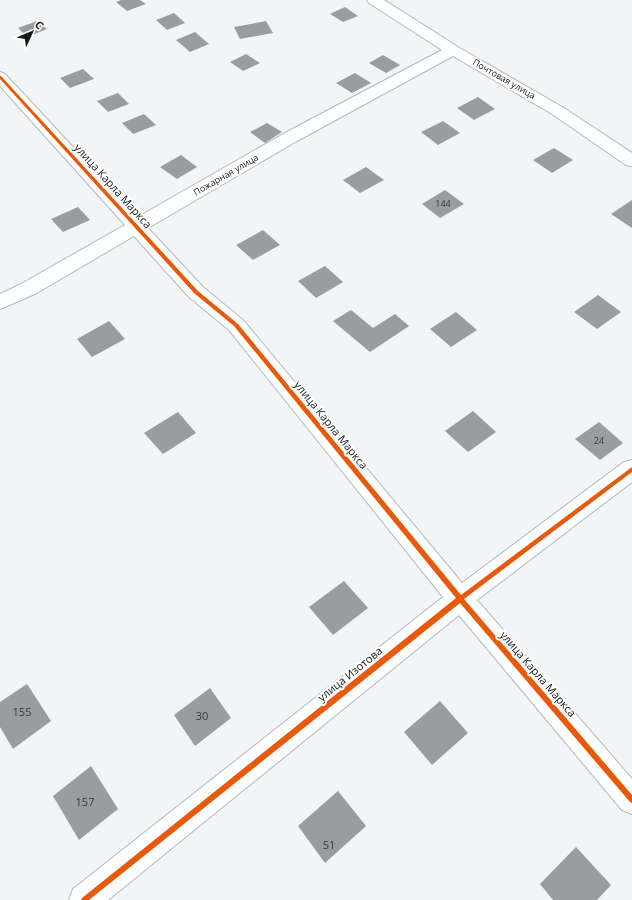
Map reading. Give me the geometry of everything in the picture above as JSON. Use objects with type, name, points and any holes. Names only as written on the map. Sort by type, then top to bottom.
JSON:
[{"type":"street","name":"Почтовая улица","points":[[374,0],[453,50],[558,111],[632,161]]},
{"type":"street","name":"Пожарная улица","points":[[0,302],[28,289],[291,137],[453,50]]},
{"type":"street","name":"улица Карла Маркса","points":[[0,77],[196,292],[236,325],[460,599],[632,800]]},
{"type":"street","name":"улица Изотова","points":[[84,900],[460,599],[632,469]]},
{"type":"building","points":[[121,0],[140,0],[146,4],[127,11],[116,2]]},
{"type":"building","points":[[345,7],[358,16],[343,22],[330,14]]},
{"type":"building","points":[[174,13],[185,23],[167,30],[156,20]]},
{"type":"building","points":[[37,21],[47,29],[27,37],[18,28]]},
{"type":"building","points":[[266,21],[273,33],[240,39],[234,27]]},
{"type":"building","points":[[195,32],[209,44],[190,52],[176,40]]},
{"type":"building","points":[[246,54],[260,63],[243,71],[230,62]]},
{"type":"building","points":[[383,55],[400,65],[386,73],[369,63]]},
{"type":"building","points":[[83,69],[94,79],[70,88],[60,78]]},
{"type":"building","points":[[355,73],[371,83],[352,93],[336,83]]},
{"type":"building","points":[[118,93],[129,104],[108,112],[97,101]]},
{"type":"building","points":[[478,97],[495,109],[474,120],[457,108]]},
{"type":"building","points":[[144,114],[156,125],[133,134],[122,123]]},
{"type":"building","points":[[443,121],[460,133],[438,145],[421,132]]},
{"type":"building","points":[[267,123],[282,132],[265,143],[250,132]]},
{"type":"building","points":[[554,148],[573,160],[552,173],[533,160]]},
{"type":"building","points":[[181,155],[197,167],[177,179],[160,167]]},
{"type":"building","points":[[366,167],[384,180],[360,193],[343,180]]},
{"type":"building","points":[[445,190],[464,204],[440,218],[422,204]]},
{"type":"building","points":[[632,200],[632,228],[611,214]]},
{"type":"building","points":[[78,207],[90,220],[63,232],[51,219]]},
{"type":"building","points":[[263,230],[280,245],[253,260],[236,245]]},
{"type":"building","points":[[325,266],[343,282],[316,298],[298,281]]},
{"type":"building","points":[[598,295],[621,312],[597,329],[574,312]]},
{"type":"building","points":[[351,310],[373,328],[395,314],[409,326],[370,352],[333,321]]},
{"type":"building","points":[[456,312],[477,330],[451,347],[430,329]]},
{"type":"building","points":[[109,321],[125,339],[92,357],[77,339]]},
{"type":"building","points":[[473,411],[496,432],[468,452],[445,431]]},
{"type":"building","points":[[178,412],[196,433],[163,454],[144,433]]},
{"type":"building","points":[[599,422],[623,443],[600,460],[575,439]]},
{"type":"building","points":[[344,581],[368,608],[333,635],[309,607]]},
{"type":"building","points":[[27,684],[51,721],[13,749],[0,727],[0,702]]},
{"type":"building","points":[[210,688],[231,718],[195,746],[174,715]]},
{"type":"building","points":[[440,701],[468,733],[432,765],[404,732]]},
{"type":"building","points":[[91,766],[118,809],[79,840],[53,796]]},
{"type":"building","points":[[338,791],[366,826],[325,863],[298,826]]},
{"type":"building","points":[[576,847],[611,885],[597,900],[553,900],[540,884]]},
{"type":"cycle path","points":[[0,77],[196,292],[236,325],[445,581],[632,800]]},
{"type":"cycle path","points":[[84,900],[460,599],[632,469]]}]
